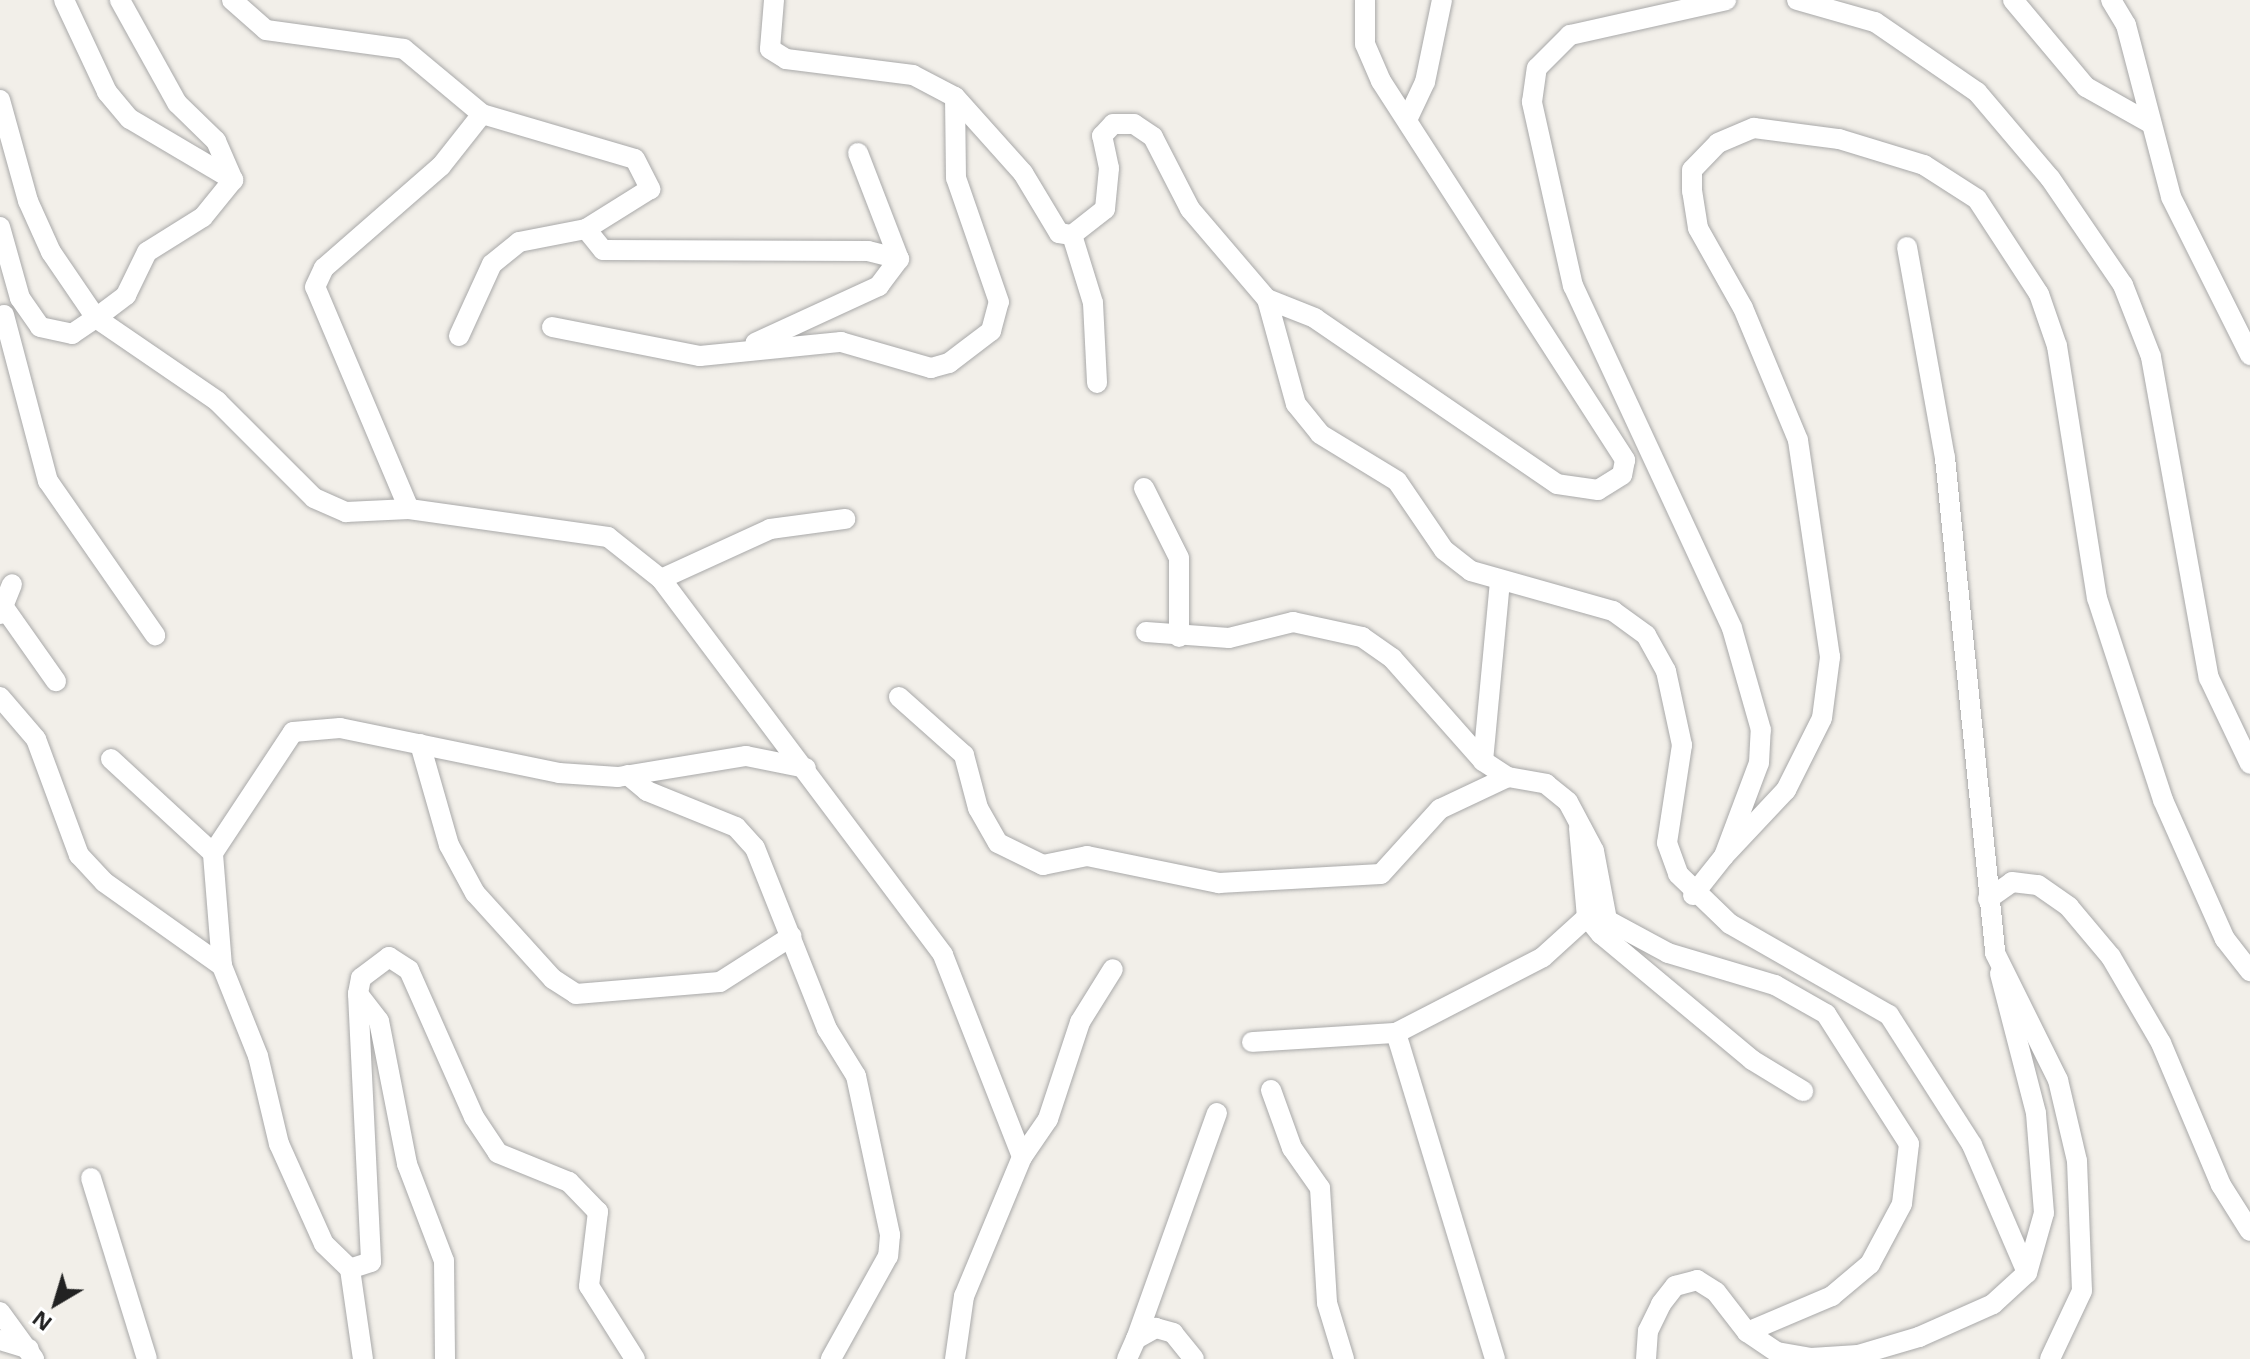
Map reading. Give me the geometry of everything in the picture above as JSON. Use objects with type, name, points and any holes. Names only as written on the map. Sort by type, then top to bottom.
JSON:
[{"type":"street","points":[[64,0],[94,69],[130,119],[233,180]]},
{"type":"street","points":[[120,0],[177,103],[216,141],[233,180]]},
{"type":"street","points":[[232,0],[266,30],[404,49],[482,114],[635,159],[650,189],[586,229],[519,242],[492,264],[459,336]]},
{"type":"street","points":[[774,0],[770,49],[786,59],[913,75],[955,97],[1023,173],[1059,233],[1072,235],[1105,209],[1109,168],[1102,136],[1113,124],[1134,124],[1153,137],[1190,209],[1267,299],[1315,318],[1557,484],[1598,490],[1622,475],[1622,447],[1407,120],[1365,44],[1365,0]]},
{"type":"street","points":[[1407,120],[1425,82],[1442,0]]},
{"type":"street","points":[[1724,856],[1759,763],[1761,730],[1732,628],[1573,286],[1532,102],[1537,68],[1570,35],[1726,0]]},
{"type":"street","points":[[1797,0],[1875,22],[1977,92],[2050,178],[2123,285],[2164,419],[2186,578],[2209,678],[2250,764]]},
{"type":"street","points":[[2013,0],[2086,87],[2148,122]]},
{"type":"street","points":[[2111,0],[2126,25],[2148,122],[2171,197],[2250,355]]},
{"type":"street","points":[[552,327],[700,356],[746,349],[841,342],[931,368],[991,331],[999,302],[956,178],[955,97]]},
{"type":"street","points":[[0,100],[34,214],[96,318],[217,401],[314,498],[346,512],[409,509],[608,537],[661,579],[806,768],[943,955],[1022,1157]]},
{"type":"street","points":[[409,509],[315,287],[324,268],[441,166],[482,114]]},
{"type":"street","points":[[1693,895],[1724,856],[1786,790],[1822,718],[1830,657],[1798,440],[1743,308],[1698,228],[1692,191],[1692,170],[1718,143],[1754,128],[1839,139],[1924,165],[1977,199],[2039,294],[2057,346],[2097,598],[2163,800],[2225,939],[2250,971]]},
{"type":"street","points":[[858,153],[899,259]]},
{"type":"street","points":[[0,227],[20,298],[51,333],[72,334],[126,295],[147,252],[203,217],[233,180]]},
{"type":"street","points":[[586,229],[603,250],[868,251],[899,259]]},
{"type":"street","points":[[1072,235],[1093,303],[1097,383]]},
{"type":"street","points":[[1646,1359],[1648,1331],[1661,1304],[1686,1283],[1716,1292],[1747,1332],[1777,1352],[1858,1355],[1993,1304],[2027,1273],[2044,1213],[2036,1113],[1995,953],[1945,458],[1907,247]]},
{"type":"street","points":[[746,349],[879,286],[899,259]]},
{"type":"street","points":[[20,298],[2,314],[48,481],[155,635]]},
{"type":"street","points":[[1267,299],[1279,362],[1296,404],[1320,434],[1397,481],[1444,550],[1500,582],[1613,611],[1646,635],[1666,671],[1682,745],[1667,843],[1693,895],[1795,965],[1889,1015],[1972,1145],[2027,1273]]},
{"type":"street","points":[[1144,488],[1179,558],[1184,583],[1179,637]]},
{"type":"street","points":[[661,579],[770,529],[845,519]]},
{"type":"street","points":[[1483,761],[1500,582]]},
{"type":"street","points":[[12,584],[2,610],[56,681]]},
{"type":"street","points":[[1146,632],[1179,637],[1229,638],[1293,622],[1362,637],[1392,658],[1483,761],[1508,777],[1546,784],[1568,802],[1579,828],[1594,851],[1607,920],[1668,953],[1806,998],[1826,1014],[1909,1144],[1902,1204],[1870,1264],[1832,1296],[1747,1332]]},
{"type":"street","points":[[0,697],[36,739],[79,855],[104,882],[222,966]]},
{"type":"street","points":[[899,697],[964,755],[978,808],[998,843],[1043,865],[1087,856],[1219,883],[1381,874],[1440,809],[1508,777]]},
{"type":"street","points":[[363,1359],[350,1269],[324,1244],[303,1207],[258,1056],[222,966],[213,853],[293,732],[340,728],[559,773],[628,775],[746,756],[806,768]]},
{"type":"street","points":[[420,744],[449,845],[475,893],[553,979],[576,994],[720,982],[792,936]]},
{"type":"street","points":[[111,759],[213,853]]},
{"type":"street","points":[[628,775],[647,791],[736,827],[755,848],[827,1029],[856,1076],[890,1235],[888,1256],[831,1359]]},
{"type":"street","points":[[1579,828],[1587,917],[1752,1060],[1803,1091]]},
{"type":"street","points":[[1988,899],[2012,882],[2038,885],[2069,907],[2111,957],[2161,1043],[2221,1185],[2250,1231]]},
{"type":"street","points":[[1252,1042],[1396,1033],[1543,957],[1587,917]]},
{"type":"street","points":[[1995,953],[2058,1080],[2077,1161],[2082,1291],[2050,1359]]},
{"type":"street","points":[[350,1269],[362,1270],[374,1249],[358,994],[373,964],[400,961],[498,1153],[569,1182],[598,1212],[592,1296],[635,1359]]},
{"type":"street","points":[[955,1359],[964,1296],[1022,1157],[1048,1119],[1080,1022],[1113,969]]},
{"type":"street","points":[[358,994],[379,1021],[407,1164],[444,1261],[445,1359]]},
{"type":"street","points":[[1396,1033],[1495,1359]]},
{"type":"street","points":[[1271,1090],[1292,1148],[1320,1188],[1327,1303],[1344,1359]]},
{"type":"street","points":[[1127,1359],[1217,1113]]},
{"type":"street","points":[[91,1178],[147,1359]]},
{"type":"street","points":[[0,1312],[32,1354]]},
{"type":"street","points":[[1136,1339],[1156,1328],[1173,1333],[1194,1359]]},
{"type":"street","points":[[0,1340],[32,1354]]}]
